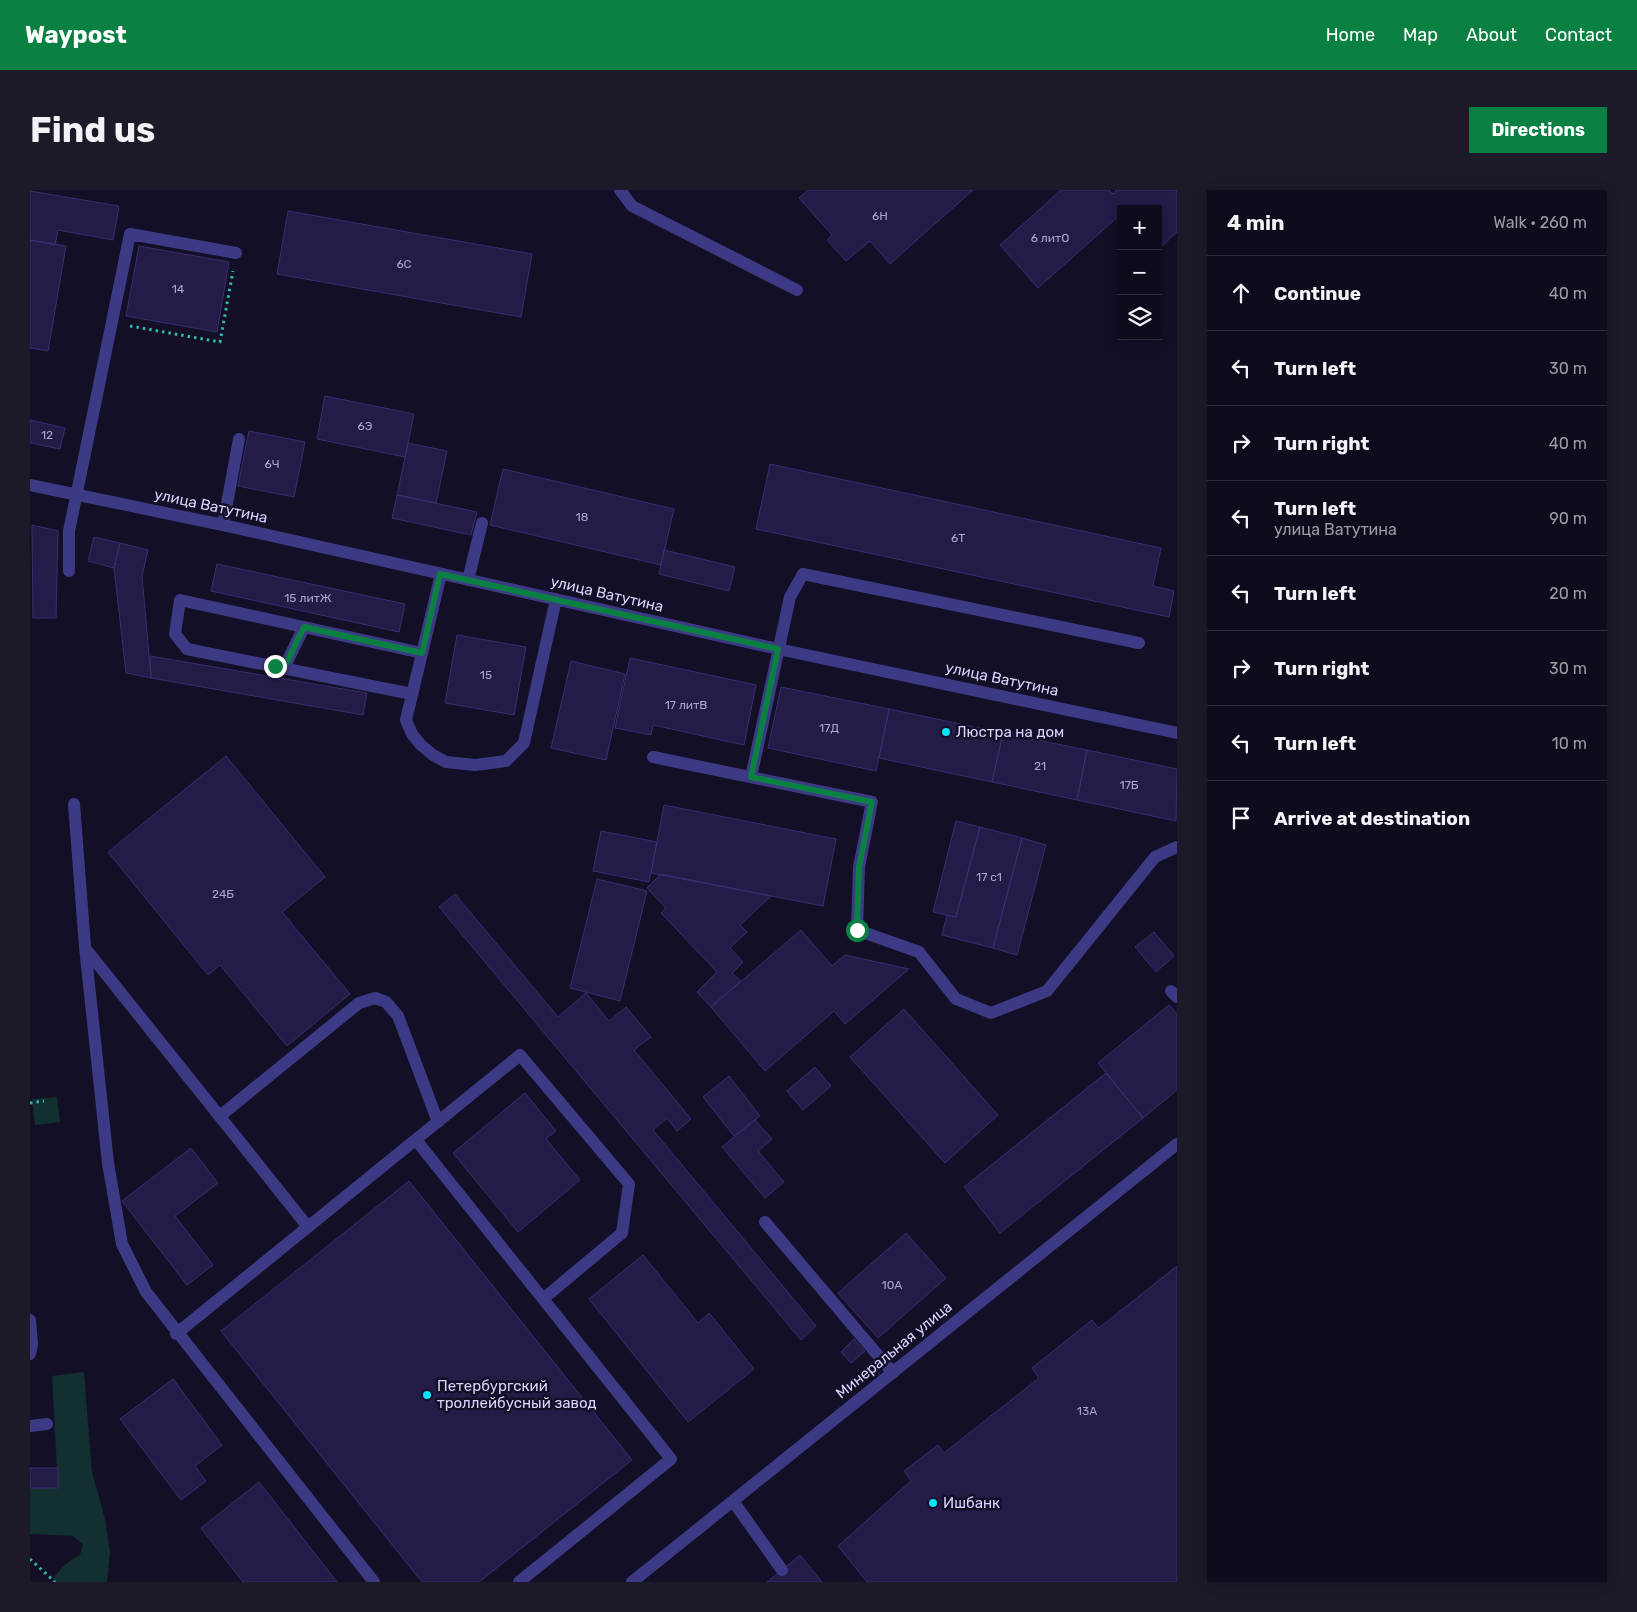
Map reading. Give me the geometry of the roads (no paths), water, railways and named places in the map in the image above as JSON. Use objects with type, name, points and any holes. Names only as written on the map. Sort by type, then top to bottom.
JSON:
[{"type":"street","points":[[620,190],[632,206],[798,290]]},
{"type":"street","points":[[69,571],[69,531],[130,234],[236,253]]},
{"type":"street","points":[[223,525],[239,439]]},
{"type":"street","name":"улица Ватутина","points":[[30,484],[223,525],[778,649],[1177,733]]},
{"type":"street","points":[[468,580],[482,523]]},
{"type":"street","points":[[440,574],[406,720],[412,734],[432,755],[446,762],[475,765],[506,761],[524,743],[556,599]]},
{"type":"street","points":[[751,777],[790,597],[803,574],[1139,643]]},
{"type":"street","points":[[412,694],[187,649],[175,634],[180,600],[422,653]]},
{"type":"street","points":[[284,668],[304,627]]},
{"type":"street","points":[[653,758],[872,802],[859,867],[857,930],[919,952],[956,1000],[991,1013],[1047,991],[1155,857],[1177,847]]},
{"type":"street","points":[[74,804],[85,947],[108,1163],[122,1244],[146,1292],[176,1334],[374,1582]]},
{"type":"street","points":[[85,947],[308,1227]]},
{"type":"street","points":[[220,1116],[359,1003],[375,998],[386,1002],[398,1016],[438,1122]]},
{"type":"street","points":[[176,1334],[520,1055],[629,1184],[622,1233],[543,1299]]},
{"type":"street","points":[[416,1140],[671,1459],[519,1582]]},
{"type":"street","name":"Минеральная улица","points":[[632,1582],[1177,1144]]},
{"type":"street","points":[[765,1222],[893,1372]]},
{"type":"street","points":[[30,1320],[32,1344],[30,1354]]},
{"type":"street","points":[[30,1426],[47,1424]]},
{"type":"street","points":[[733,1501],[782,1570]]},
{"type":"place","name":"Люстра на дом","points":[[946,732]]},
{"type":"place","name":"Петербургский троллейбусный завод","points":[[427,1395]]},
{"type":"place","name":"Ишбанк","points":[[933,1503]]}]
